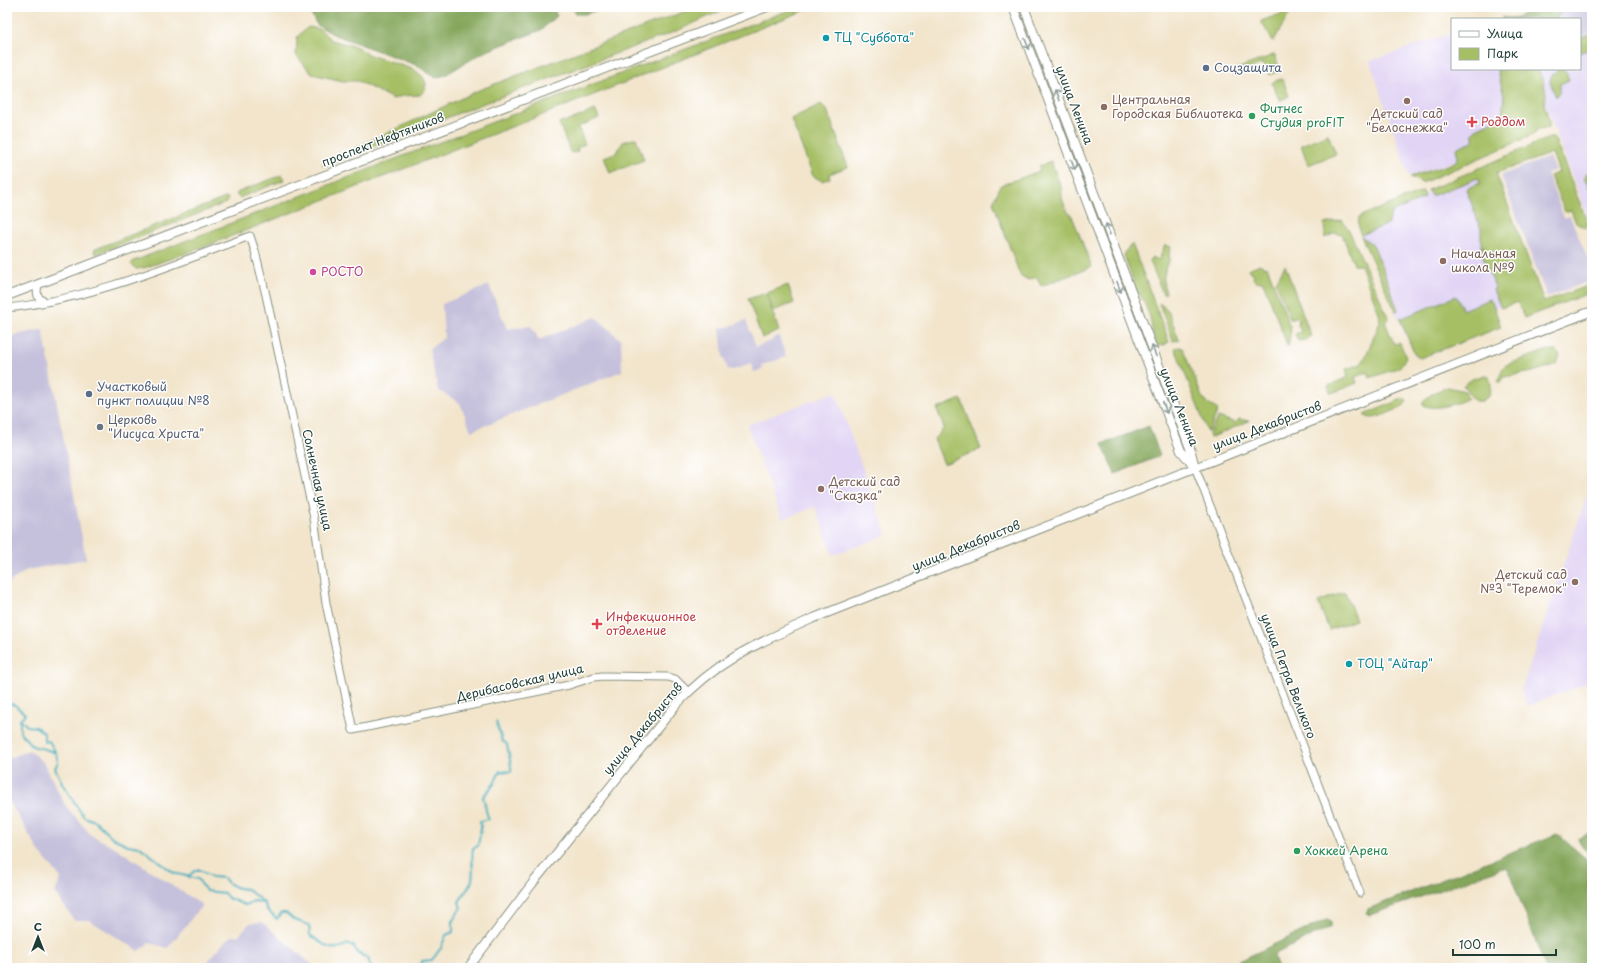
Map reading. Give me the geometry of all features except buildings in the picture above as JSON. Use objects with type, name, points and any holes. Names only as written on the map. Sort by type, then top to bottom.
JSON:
[{"type":"main road","name":"проспект Нефтяников","points":[[7,296],[767,7]]},
{"type":"main road","name":"улица Ленина","points":[[1014,7],[1181,451],[1195,467]]},
{"type":"main road","name":"улица Ленина","points":[[1024,7],[1190,448],[1195,467]]},
{"type":"main road","points":[[1058,124],[1067,121]]},
{"type":"main road","points":[[1112,269],[1121,265]]},
{"type":"main road","name":"улица Декабристов","points":[[468,968],[532,884],[664,720],[688,692],[725,662],[762,641],[814,618],[1592,311]]},
{"type":"street","name":"Солнечная улица","points":[[46,302],[101,289],[250,236],[266,295],[314,518],[321,557],[326,603],[353,730]]},
{"type":"street","points":[[38,284],[37,295],[40,300],[46,302]]},
{"type":"street","points":[[7,308],[46,302]]},
{"type":"street","name":"улица Петра Великого","points":[[1195,467],[1360,893]]},
{"type":"street","name":"Дерибасовская улица","points":[[353,730],[569,685],[603,676],[675,679],[688,692]]},
{"type":"shaded area","points":[[1564,7],[1592,7],[1592,32],[1581,37],[1581,18],[1558,18]]},
{"type":"shaded area","points":[[1451,33],[1451,70],[1501,70],[1513,100],[1494,145],[1449,163],[1409,176],[1370,61]]},
{"type":"shaded area","points":[[1592,33],[1592,228],[1545,104],[1535,70],[1581,70],[1581,37]]},
{"type":"shaded area","points":[[1550,157],[1555,170],[1547,173],[1564,218],[1570,216],[1586,255],[1592,260],[1592,280],[1547,297],[1501,175]]},
{"type":"shaded area","name":"Начальная школа №9","points":[[1478,173],[1528,295],[1493,309],[1499,324],[1415,356],[1358,227],[1361,219]]},
{"type":"shaded area","points":[[489,285],[507,329],[531,326],[539,340],[596,317],[621,340],[622,371],[471,431],[460,403],[438,390],[429,349],[444,338],[442,304]]},
{"type":"shaded area","points":[[746,320],[756,347],[779,336],[786,357],[762,365],[763,369],[754,372],[751,364],[733,370],[728,370],[723,356],[720,327],[728,327]]},
{"type":"shaded area","points":[[43,329],[86,559],[27,570],[7,584],[7,337]]},
{"type":"shaded area","name":"Детский сад \"Сказка\"","points":[[835,392],[887,535],[833,555],[815,507],[782,519],[747,425]]},
{"type":"shaded area","name":"Детский сад №3 \"Теремок\"","points":[[1591,484],[1592,681],[1528,706],[1521,691]]},
{"type":"shaded area","points":[[29,750],[44,763],[65,805],[92,836],[113,846],[202,905],[168,948],[149,943],[139,951],[89,920],[74,920],[55,893],[61,878],[40,853],[7,798],[7,759]]},
{"type":"shaded area","points":[[262,922],[316,968],[202,968],[229,937],[239,935],[250,923]]},
{"type":"green space","points":[[307,7],[509,7],[511,10],[522,10],[531,7],[553,7],[557,16],[541,30],[484,52],[445,75],[436,78],[416,65],[335,35],[317,25]]},
{"type":"green space","points":[[572,7],[607,7],[585,14],[576,14]]},
{"type":"green space","points":[[696,7],[730,7],[679,30],[487,102],[324,166],[322,164],[479,90]]},
{"type":"green space","points":[[797,7],[813,7],[601,92],[201,248],[144,268],[136,269],[131,264],[134,261],[403,156]]},
{"type":"green space","points":[[1530,7],[1563,7],[1558,18],[1510,18],[1521,16]]},
{"type":"green space","points":[[1292,10],[1290,13],[1273,42],[1261,21]]},
{"type":"green space","points":[[308,27],[320,29],[331,40],[357,47],[367,54],[415,70],[423,77],[426,83],[425,90],[420,95],[402,96],[393,99],[358,81],[343,81],[312,74],[296,55],[297,37]]},
{"type":"green space","points":[[1592,34],[1592,48],[1581,53],[1581,39]]},
{"type":"green space","points":[[1275,55],[1280,71],[1269,75],[1263,63],[1233,76],[1231,72],[1232,71]]},
{"type":"green space","points":[[1497,70],[1538,70],[1546,91],[1544,104],[1549,121],[1549,128],[1538,129],[1533,135],[1422,183],[1410,177],[1451,164],[1457,160],[1458,156],[1456,150],[1458,147],[1473,141],[1473,133],[1476,129],[1502,117],[1504,96]]},
{"type":"green space","points":[[1557,70],[1562,70],[1567,74],[1569,80],[1560,84],[1560,90],[1556,97],[1550,82],[1551,76]]},
{"type":"green space","points":[[1281,79],[1283,80],[1289,96],[1281,100],[1279,99],[1272,84],[1273,82]]},
{"type":"green space","points":[[821,104],[827,110],[848,167],[829,174],[830,178],[822,181],[813,176],[791,119]]},
{"type":"green space","points":[[595,110],[599,118],[578,127],[585,144],[577,148],[578,151],[573,153],[570,152],[559,123],[563,121],[566,122]]},
{"type":"green space","points":[[1328,134],[1336,154],[1308,165],[1301,145]]},
{"type":"green space","points":[[636,138],[644,160],[610,173],[604,157],[617,152],[623,142]]},
{"type":"green space","points":[[1549,138],[1553,138],[1556,142],[1588,224],[1585,228],[1576,223],[1571,210],[1565,212],[1550,176],[1559,172],[1552,153],[1496,173],[1544,302],[1592,284],[1592,292],[1524,318],[1518,302],[1501,308],[1493,290],[1495,287],[1482,254],[1482,248],[1485,246],[1481,248],[1481,229],[1466,189],[1480,183],[1478,178],[1431,196],[1428,190]]},
{"type":"green space","points":[[1051,161],[1062,190],[1064,204],[1072,216],[1092,267],[1041,286],[1037,277],[1028,280],[1020,275],[993,202],[1001,185],[1040,171],[1039,166]]},
{"type":"green space","points":[[1592,170],[1592,194],[1584,178],[1585,174]]},
{"type":"green space","points":[[282,175],[284,180],[239,198],[237,196],[237,193],[241,191]]},
{"type":"green space","points":[[1423,192],[1425,198],[1391,213],[1389,224],[1361,235],[1358,224],[1359,218],[1363,215]]},
{"type":"green space","points":[[228,198],[228,202],[96,254],[94,252],[95,249]]},
{"type":"green space","points":[[1342,220],[1349,230],[1389,319],[1385,322],[1394,344],[1400,343],[1406,357],[1400,367],[1370,378],[1368,372],[1355,377],[1357,383],[1332,393],[1330,392],[1328,386],[1348,377],[1346,369],[1361,364],[1380,322],[1379,313],[1361,265],[1354,265],[1342,234],[1335,233],[1325,238],[1324,224]]},
{"type":"green space","points":[[1361,236],[1374,246],[1398,310],[1396,312]]},
{"type":"green space","points":[[1132,244],[1169,342],[1164,345],[1159,346],[1156,344],[1150,317],[1143,300],[1137,292],[1124,256],[1126,250]]},
{"type":"green space","points":[[1165,245],[1171,247],[1169,254],[1170,259],[1166,266],[1163,281],[1166,293],[1163,294],[1150,261],[1152,257],[1159,260]]},
{"type":"green space","points":[[1260,264],[1264,267],[1267,266],[1291,329],[1288,347],[1263,282],[1255,281],[1253,278],[1254,274],[1248,269]]},
{"type":"green space","points":[[1285,265],[1311,336],[1306,340],[1298,341],[1295,334],[1301,332],[1298,325],[1299,318],[1290,319],[1276,282]]},
{"type":"green space","points":[[788,285],[794,303],[773,311],[767,293]]},
{"type":"green space","points":[[766,293],[779,331],[762,338],[748,299]]},
{"type":"green space","points":[[1456,296],[1462,310],[1490,299],[1501,327],[1420,358],[1414,353],[1400,319]]},
{"type":"green space","points":[[1159,303],[1168,310],[1179,340],[1173,341]]},
{"type":"green space","points":[[1180,347],[1183,349],[1202,397],[1208,404],[1218,410],[1208,433],[1175,348]]},
{"type":"green space","points":[[1548,350],[1555,350],[1560,355],[1557,364],[1533,372],[1504,377],[1499,383],[1498,381],[1503,368],[1506,365]]},
{"type":"green space","points":[[1489,377],[1491,385],[1490,395],[1482,401],[1475,401],[1468,392],[1467,388],[1463,386],[1474,378]]},
{"type":"green space","points":[[1448,387],[1465,391],[1468,398],[1440,407],[1428,407],[1423,405],[1423,401],[1429,396]]},
{"type":"green space","points":[[961,399],[981,449],[944,464],[934,439],[944,428],[937,409]]},
{"type":"green space","points":[[1402,399],[1406,399],[1407,401],[1403,407],[1399,409],[1372,418],[1364,415]]},
{"type":"green space","points":[[1218,417],[1236,423],[1239,419],[1249,421],[1210,438],[1209,435]]},
{"type":"green space","points":[[1149,426],[1160,456],[1115,474],[1102,444]]},
{"type":"green space","points":[[1345,592],[1356,620],[1329,630],[1318,602]]},
{"type":"green space","points":[[1557,834],[1589,861],[1588,915],[1592,938],[1592,968],[1546,968],[1508,869],[1502,868],[1370,915],[1366,913],[1368,909]]},
{"type":"green space","points":[[1588,834],[1592,834],[1592,857],[1578,839]]},
{"type":"green space","points":[[1328,919],[1331,921],[1331,927],[1275,954],[1274,958],[1278,968],[1230,968],[1241,960]]},
{"type":"waterway","points":[[7,703],[15,705],[25,714],[20,719],[20,732],[32,746],[56,753],[58,762],[55,768],[63,785],[84,817],[95,821],[113,838],[128,845],[140,847],[174,873],[198,879],[206,891],[224,893],[228,898],[245,905],[254,901],[264,903],[267,910],[277,919],[281,913],[286,913],[294,920],[309,925],[310,935],[328,947],[337,948],[348,944],[354,946],[357,953],[368,958],[371,968]]},
{"type":"waterway","points":[[21,720],[27,726],[36,727],[44,733],[44,742],[49,741],[56,753]]},
{"type":"waterway","points":[[421,968],[422,961],[432,960],[441,948],[446,935],[453,932],[453,920],[461,908],[459,902],[468,888],[473,876],[473,848],[478,846],[481,828],[480,821],[489,819],[483,797],[494,784],[500,771],[511,772],[507,744],[502,741],[496,722]]},
{"type":"waterway","points":[[188,876],[198,869],[212,877],[224,878],[228,883],[234,886],[247,889],[263,902]]},
{"type":"place","name":"ТЦ \"Суббота\"","points":[[826,38]]},
{"type":"place","name":"Соцзащита","points":[[1206,68]]},
{"type":"place","name":"Детский сад \"Белоснежка\"","points":[[1407,101]]},
{"type":"place","name":"Центральная Городская Библиотека","points":[[1104,107]]},
{"type":"place","name":"Фитнес Студия proFIT","points":[[1252,116]]},
{"type":"place","name":"Роддом","points":[[1472,122]]},
{"type":"place","name":"Начальная школа №9","points":[[1443,261]]},
{"type":"place","name":"РОСТО","points":[[313,272]]},
{"type":"place","name":"Участковый пункт полиции №8","points":[[89,394]]},
{"type":"place","name":"Церковь \"Иисуса Христа\"","points":[[100,427]]},
{"type":"place","name":"Детский сад \"Сказка\"","points":[[821,489]]},
{"type":"place","name":"Детский сад №3 \"Теремок\"","points":[[1575,582]]},
{"type":"place","name":"Инфекционное отделение","points":[[597,624]]},
{"type":"place","name":"ТОЦ \"Айтар\"","points":[[1349,664]]},
{"type":"place","name":"Хоккей Арена","points":[[1297,851]]}]
